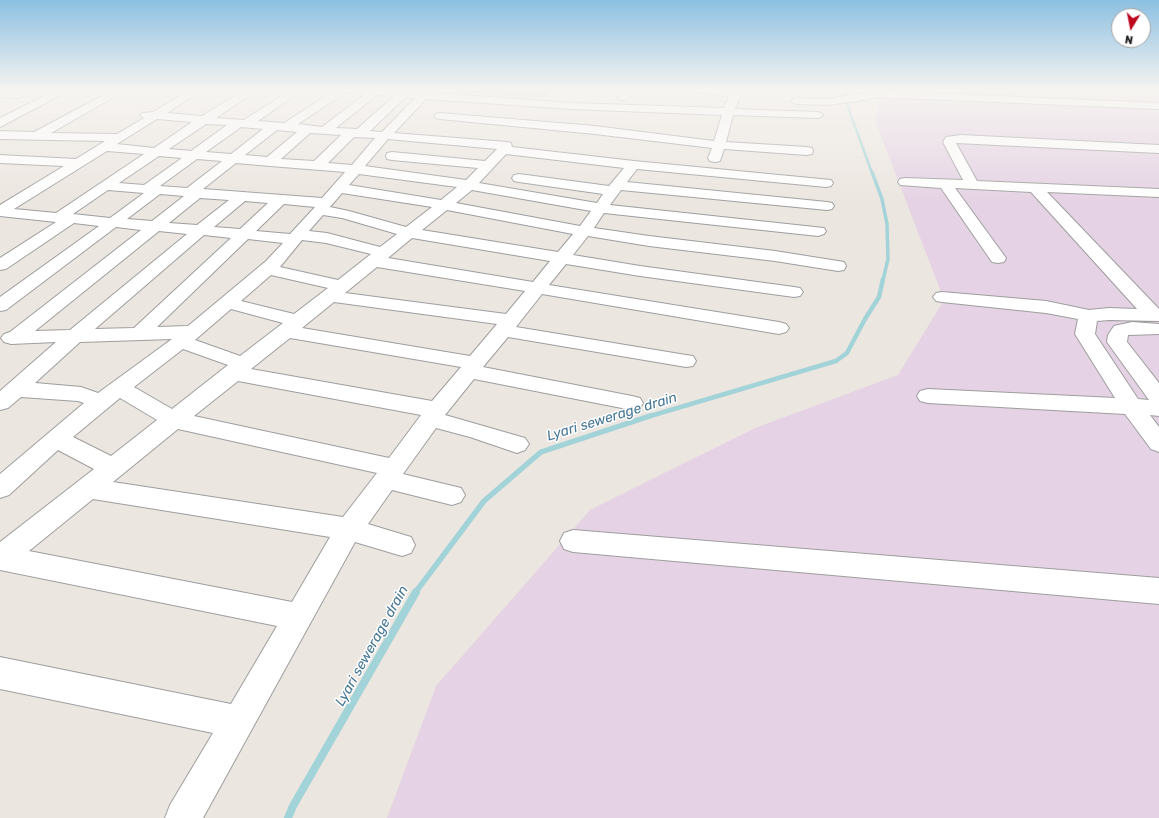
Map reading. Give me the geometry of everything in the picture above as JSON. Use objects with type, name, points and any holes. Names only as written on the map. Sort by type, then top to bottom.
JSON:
[{"type":"street","points":[[38,135],[52,127]]},
{"type":"street","points":[[0,212],[11,197],[73,163],[132,127]]},
{"type":"street","points":[[0,265],[106,186],[193,127]]},
{"type":"street","points":[[0,306],[113,222],[193,155],[236,127]]},
{"type":"street","points":[[4,339],[155,226],[233,158],[280,127]]},
{"type":"street","points":[[282,127],[507,146],[510,144],[541,154],[634,165],[826,183]]},
{"type":"street","points":[[325,130],[329,127]]},
{"type":"street","points":[[317,166],[363,127]]},
{"type":"street","points":[[0,488],[101,402],[187,337],[267,269],[393,127]]},
{"type":"street","points":[[574,127],[719,145],[807,151]]},
{"type":"street","points":[[690,217],[699,193],[710,172],[725,127]]},
{"type":"street","points":[[270,162],[307,129]]},
{"type":"street","points":[[0,135],[38,135],[110,141],[157,152],[355,169],[470,185],[600,208],[818,231]]},
{"type":"street","points":[[684,153],[719,145],[774,137]]},
{"type":"street","points":[[972,185],[949,142],[950,140],[1159,149]]},
{"type":"street","points":[[0,558],[470,185],[510,144]]},
{"type":"street","points":[[719,145],[772,161]]},
{"type":"street","points":[[507,192],[541,154]]},
{"type":"street","points":[[392,156],[489,165]]},
{"type":"street","points":[[0,160],[73,163]]},
{"type":"street","points":[[183,818],[349,529],[434,415],[505,325],[538,288],[584,231],[614,188],[634,165]]},
{"type":"street","points":[[519,178],[614,188],[699,193],[827,206]]},
{"type":"street","points":[[905,182],[1158,194]]},
{"type":"street","points":[[945,184],[998,258]]},
{"type":"street","points":[[106,186],[281,199],[322,206],[409,233],[561,258],[794,292]]},
{"type":"street","points":[[339,188],[445,205],[584,231],[649,241],[775,256],[838,266]]},
{"type":"street","points":[[1036,189],[1157,320]]},
{"type":"street","points":[[0,403],[75,336],[242,196]]},
{"type":"street","points":[[139,334],[281,199]]},
{"type":"street","points":[[0,212],[244,235],[326,238],[379,257],[538,288],[779,328]]},
{"type":"street","points":[[267,269],[336,291],[686,361]]},
{"type":"street","points":[[942,297],[1039,306],[1089,316],[1109,314],[1157,320]]},
{"type":"street","points":[[227,303],[292,326],[632,403]]},
{"type":"street","points":[[1089,316],[1085,334],[1132,406],[1159,443]]},
{"type":"street","points":[[1157,320],[1121,330],[1118,334],[1117,342],[1159,398]]},
{"type":"street","points":[[4,339],[139,334],[187,337],[239,368],[434,415],[517,444]]},
{"type":"street","points":[[120,388],[174,420],[390,474],[452,495]]},
{"type":"street","points":[[16,389],[81,394],[101,402]]},
{"type":"street","points":[[928,396],[1159,408]]},
{"type":"street","points":[[56,439],[113,468]]},
{"type":"street","points":[[88,488],[349,529],[402,545]]},
{"type":"street","points":[[573,541],[1159,591]]},
{"type":"street","points":[[0,558],[298,617]]},
{"type":"street","points":[[0,672],[238,722]]},
{"type":"shaded area","points":[[878,127],[1159,127],[1159,818],[387,818],[436,686],[590,510],[755,428],[898,375],[944,300]]},
{"type":"waterway","name":"Lyari sewerage drain","points":[[855,127],[872,173]]},
{"type":"waterway","name":"Lyari sewerage drain","points":[[872,172],[882,199],[887,224],[888,259],[883,280]]},
{"type":"waterway","name":"Lyari sewerage drain","points":[[647,417],[836,361],[847,353],[865,319],[879,297],[883,279]]},
{"type":"waterway","name":"Lyari sewerage drain","points":[[415,593],[484,501],[541,452],[650,416]]},
{"type":"waterway","name":"Lyari sewerage drain","points":[[288,818],[293,806],[416,592]]}]
